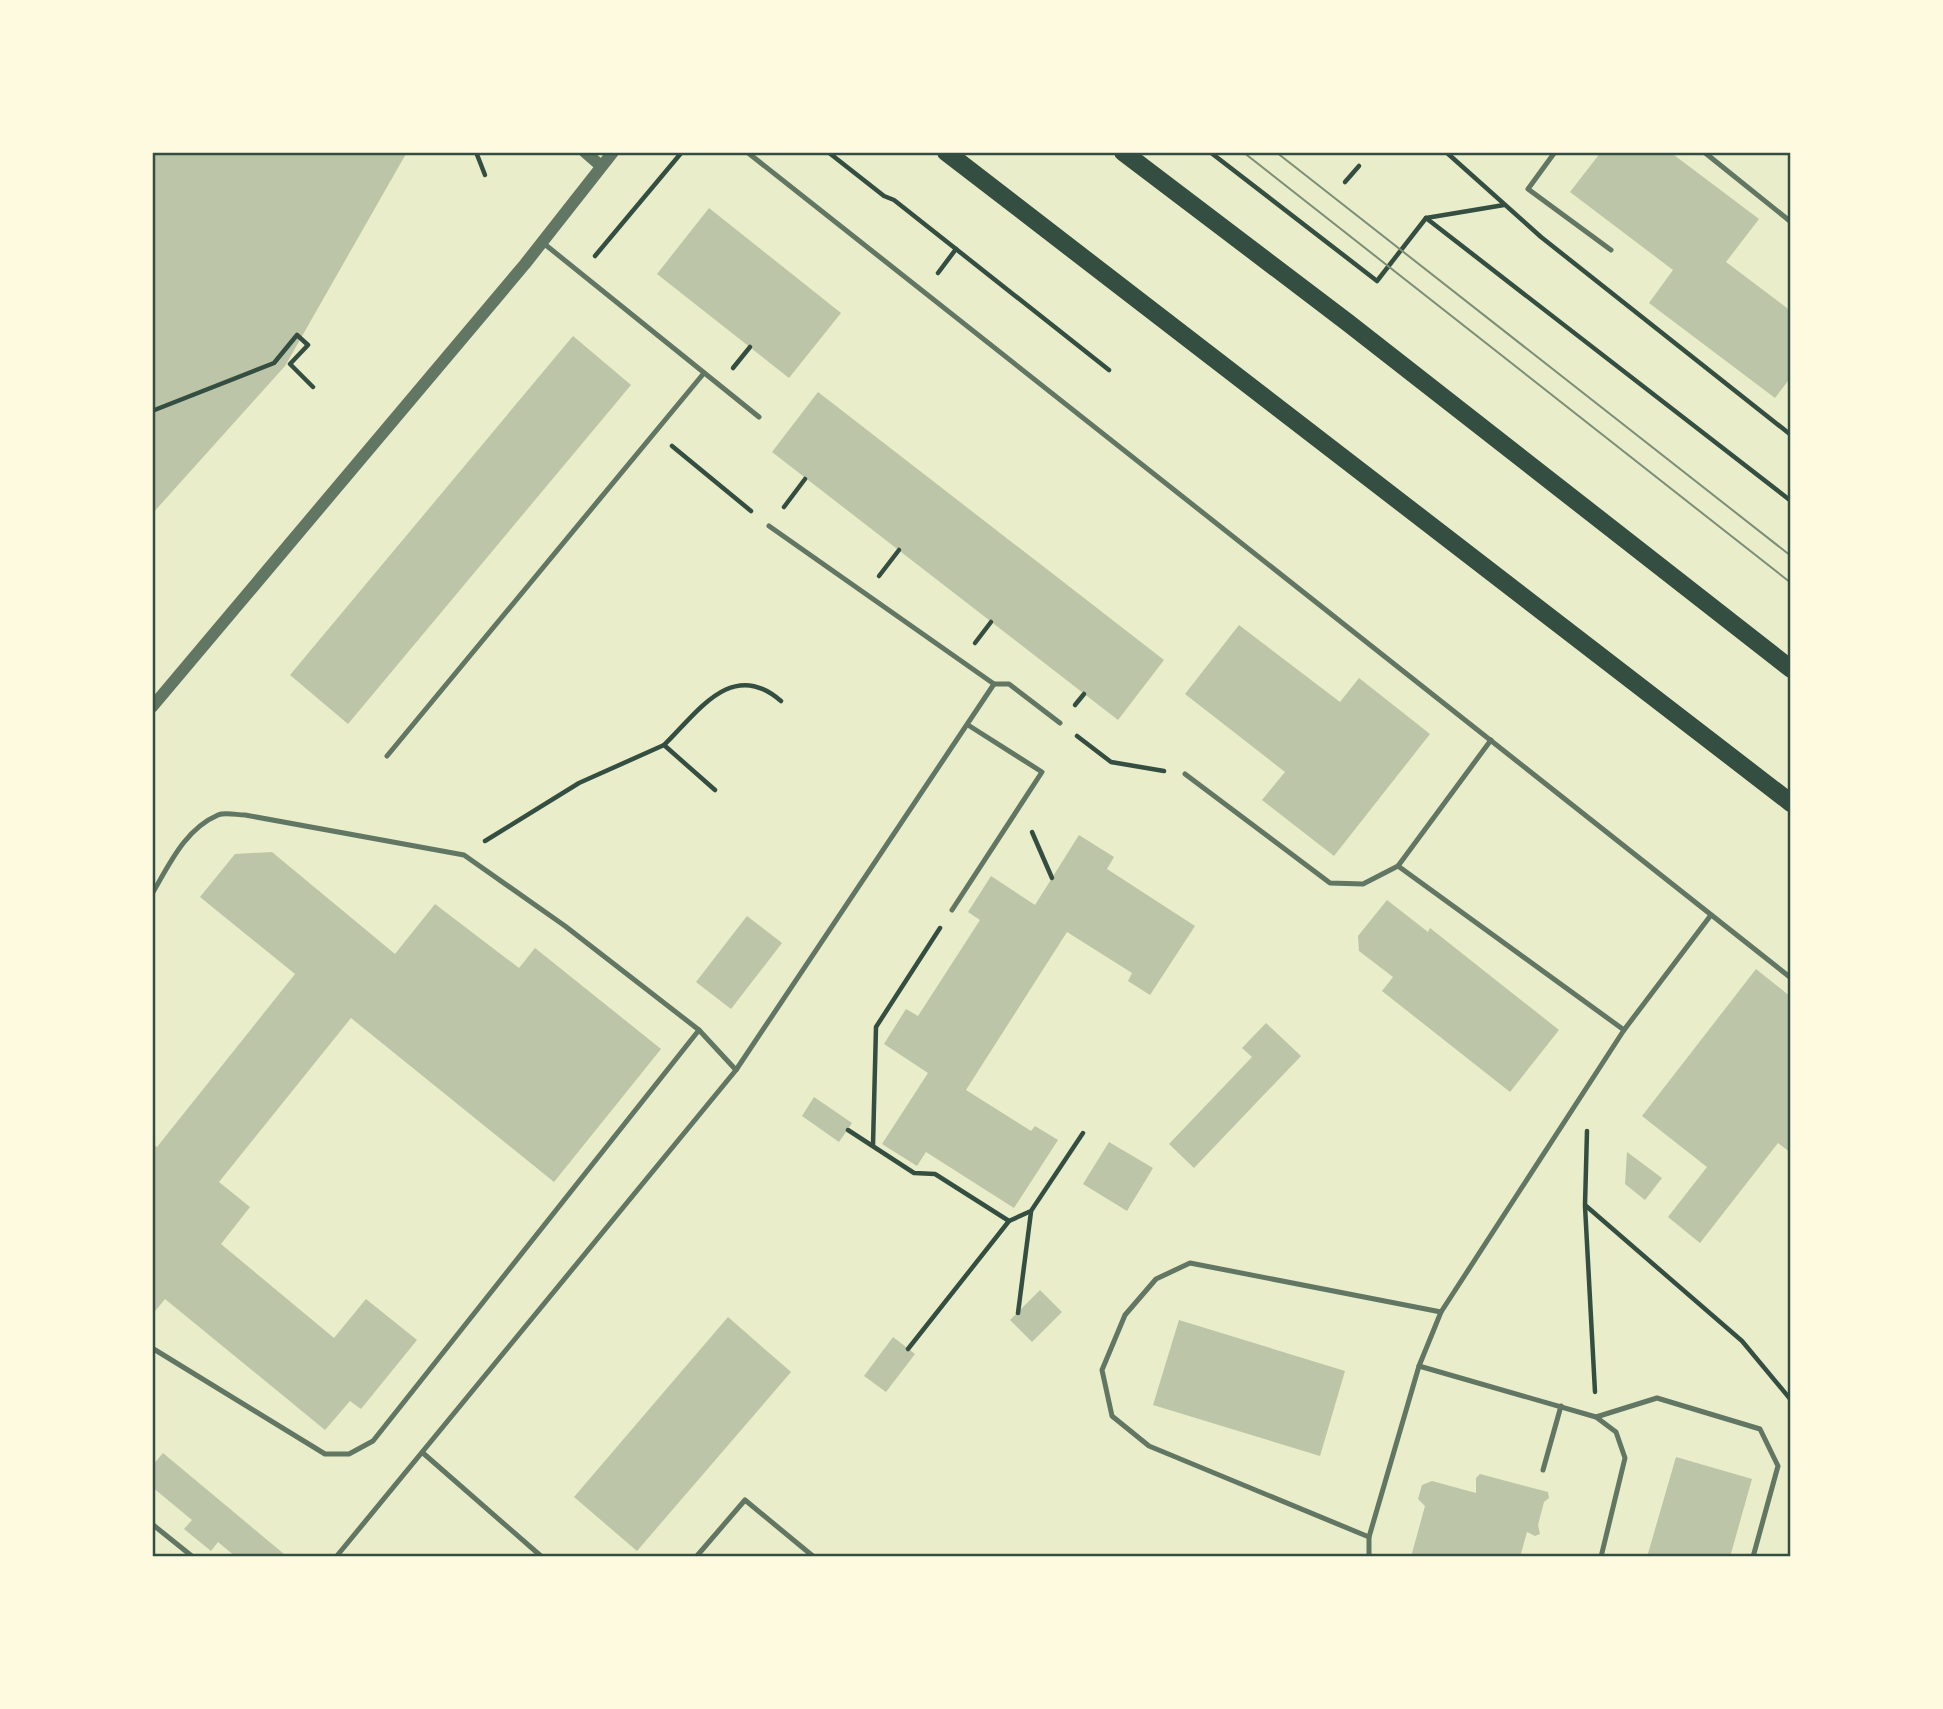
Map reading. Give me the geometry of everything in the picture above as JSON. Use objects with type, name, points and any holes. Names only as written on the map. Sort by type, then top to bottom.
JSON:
[{"type":"main road","points":[[946,152],[1791,803]]},
{"type":"main road","points":[[1123,152],[1347,322],[1791,669]]},
{"type":"street","points":[[585,152],[601,166]]},
{"type":"street","points":[[152,707],[542,242],[612,152]]},
{"type":"lane","points":[[747,152],[1791,978]]},
{"type":"lane","points":[[1555,152],[1528,189],[1611,250]]},
{"type":"lane","points":[[1704,152],[1791,222]]},
{"type":"lane","points":[[542,242],[759,417]]},
{"type":"lane","points":[[387,755],[704,373]]},
{"type":"lane","points":[[769,526],[994,684],[1009,684],[1060,723]]},
{"type":"lane","points":[[336,1557],[736,1070],[994,684]]},
{"type":"lane","points":[[952,910],[1042,772],[968,725]]},
{"type":"lane","points":[[1185,774],[1331,883],[1363,884],[1398,866],[1491,740]]},
{"type":"lane","points":[[152,894],[173,856],[195,830],[220,814],[245,815],[464,855],[565,926],[699,1030],[736,1070]]},
{"type":"lane","points":[[1398,866],[1624,1030]]},
{"type":"lane","points":[[1369,1557],[1369,1537],[1419,1366],[1441,1312],[1624,1030],[1711,915]]},
{"type":"lane","points":[[152,1348],[326,1454],[349,1454],[361,1448],[373,1441],[473,1318],[699,1030]]},
{"type":"lane","points":[[1369,1537],[1149,1446],[1112,1416],[1102,1370],[1125,1315],[1156,1279],[1190,1263],[1441,1312]]},
{"type":"lane","points":[[1419,1366],[1596,1417],[1616,1432],[1625,1458],[1601,1557]]},
{"type":"lane","points":[[1596,1417],[1657,1398],[1760,1429],[1778,1466],[1753,1557]]},
{"type":"lane","points":[[1544,1470],[1561,1406]]},
{"type":"lane","points":[[424,1453],[542,1557]]},
{"type":"lane","points":[[696,1557],[745,1500],[814,1557]]},
{"type":"lane","points":[[152,1524],[193,1557]]},
{"type":"path","points":[[476,152],[485,176]]},
{"type":"path","points":[[594,257],[682,152]]},
{"type":"path","points":[[828,152],[884,196],[894,200],[1109,370]]},
{"type":"path","points":[[1210,152],[1377,281],[1426,218],[1505,205]]},
{"type":"path","points":[[1446,152],[1541,237],[1791,435]]},
{"type":"path","points":[[1345,182],[1359,166]]},
{"type":"path","points":[[1426,218],[1791,501]]},
{"type":"path","points":[[152,411],[274,363],[297,335],[308,345],[290,363],[313,387]]},
{"type":"path","points":[[655,432],[769,526],[805,479]]},
{"type":"path","points":[[865,594],[899,550]]},
{"type":"path","points":[[464,855],[579,783],[664,745],[719,691],[734,685],[752,685],[770,691],[781,701]]},
{"type":"path","points":[[1060,723],[1111,762],[1185,774]]},
{"type":"path","points":[[664,745],[715,790]]},
{"type":"path","points":[[1020,806],[1052,878]]},
{"type":"path","points":[[873,1146],[876,1027],[952,910]]},
{"type":"path","points":[[1588,1085],[1585,1205],[1596,1417]]},
{"type":"path","points":[[848,1130],[914,1173],[935,1174],[1009,1221]]},
{"type":"path","points":[[1018,1313],[1031,1211],[1083,1133]]},
{"type":"path","points":[[1585,1205],[1742,1341],[1791,1400]]},
{"type":"path","points":[[908,1349],[1009,1221],[1031,1211]]},
{"type":"building","points":[[152,152],[407,152],[285,366],[152,514]]},
{"type":"building","points":[[1601,152],[1670,152],[1759,219],[1726,262],[1791,311],[1791,377],[1775,398],[1649,303],[1673,270],[1570,192]]},
{"type":"building","points":[[709,208],[841,313],[789,378],[657,274]]},
{"type":"building","points":[[573,336],[631,385],[348,724],[290,675]]},
{"type":"building","points":[[818,392],[1164,660],[1118,720],[772,452]]},
{"type":"building","points":[[1239,625],[1340,702],[1359,678],[1430,734],[1334,856],[1262,800],[1285,772],[1185,694]]},
{"type":"building","points":[[1079,835],[1114,857],[1107,869],[1195,926],[1150,995],[1128,981],[1132,973],[1067,932],[966,1090],[1031,1131],[1035,1126],[1058,1140],[1014,1208],[926,1152],[917,1166],[882,1144],[928,1073],[884,1044],[906,1009],[918,1016],[980,920],[968,912],[991,876],[1035,905]]},
{"type":"building","points":[[272,852],[395,954],[435,904],[519,968],[535,948],[661,1049],[554,1182],[351,1018],[219,1182],[250,1207],[221,1244],[334,1338],[366,1299],[417,1340],[361,1409],[350,1401],[325,1430],[165,1299],[152,1315],[152,1144],[157,1147],[295,974],[200,897],[235,854]]},
{"type":"building","points":[[1387,900],[1428,932],[1430,928],[1559,1030],[1510,1092],[1382,991],[1393,977],[1359,951],[1358,936]]},
{"type":"building","points":[[747,916],[782,943],[731,1009],[696,982]]},
{"type":"building","points":[[1756,969],[1791,997],[1791,1153],[1778,1143],[1700,1243],[1668,1217],[1707,1167],[1642,1116]]},
{"type":"building","points":[[1266,1023],[1301,1056],[1194,1168],[1169,1144],[1252,1057],[1242,1048]]},
{"type":"building","points":[[814,1097],[852,1123],[839,1142],[802,1116]]},
{"type":"building","points":[[1109,1142],[1153,1168],[1127,1211],[1083,1184]]},
{"type":"building","points":[[1627,1152],[1662,1178],[1645,1200],[1625,1184]]},
{"type":"building","points":[[1040,1290],[1062,1312],[1032,1342],[1010,1320]]},
{"type":"building","points":[[728,1317],[791,1372],[637,1551],[574,1497]]},
{"type":"building","points":[[1179,1320],[1345,1371],[1320,1456],[1153,1405]]},
{"type":"building","points":[[893,1337],[915,1354],[886,1392],[864,1376]]},
{"type":"building","points":[[163,1453],[284,1554],[282,1557],[236,1557],[218,1542],[211,1551],[184,1529],[192,1520],[152,1487],[152,1466]]},
{"type":"building","points":[[1676,1457],[1752,1479],[1730,1557],[1647,1557]]},
{"type":"building","points":[[1480,1474],[1548,1492],[1549,1498],[1544,1502],[1538,1525],[1540,1534],[1535,1536],[1527,1532],[1520,1557],[1411,1557],[1425,1506],[1418,1499],[1422,1485],[1432,1481],[1476,1493],[1476,1478]]},
{"type":"tram line","points":[[1243,152],[1791,583]]},
{"type":"tram line","points":[[1276,152],[1791,556]]}]
